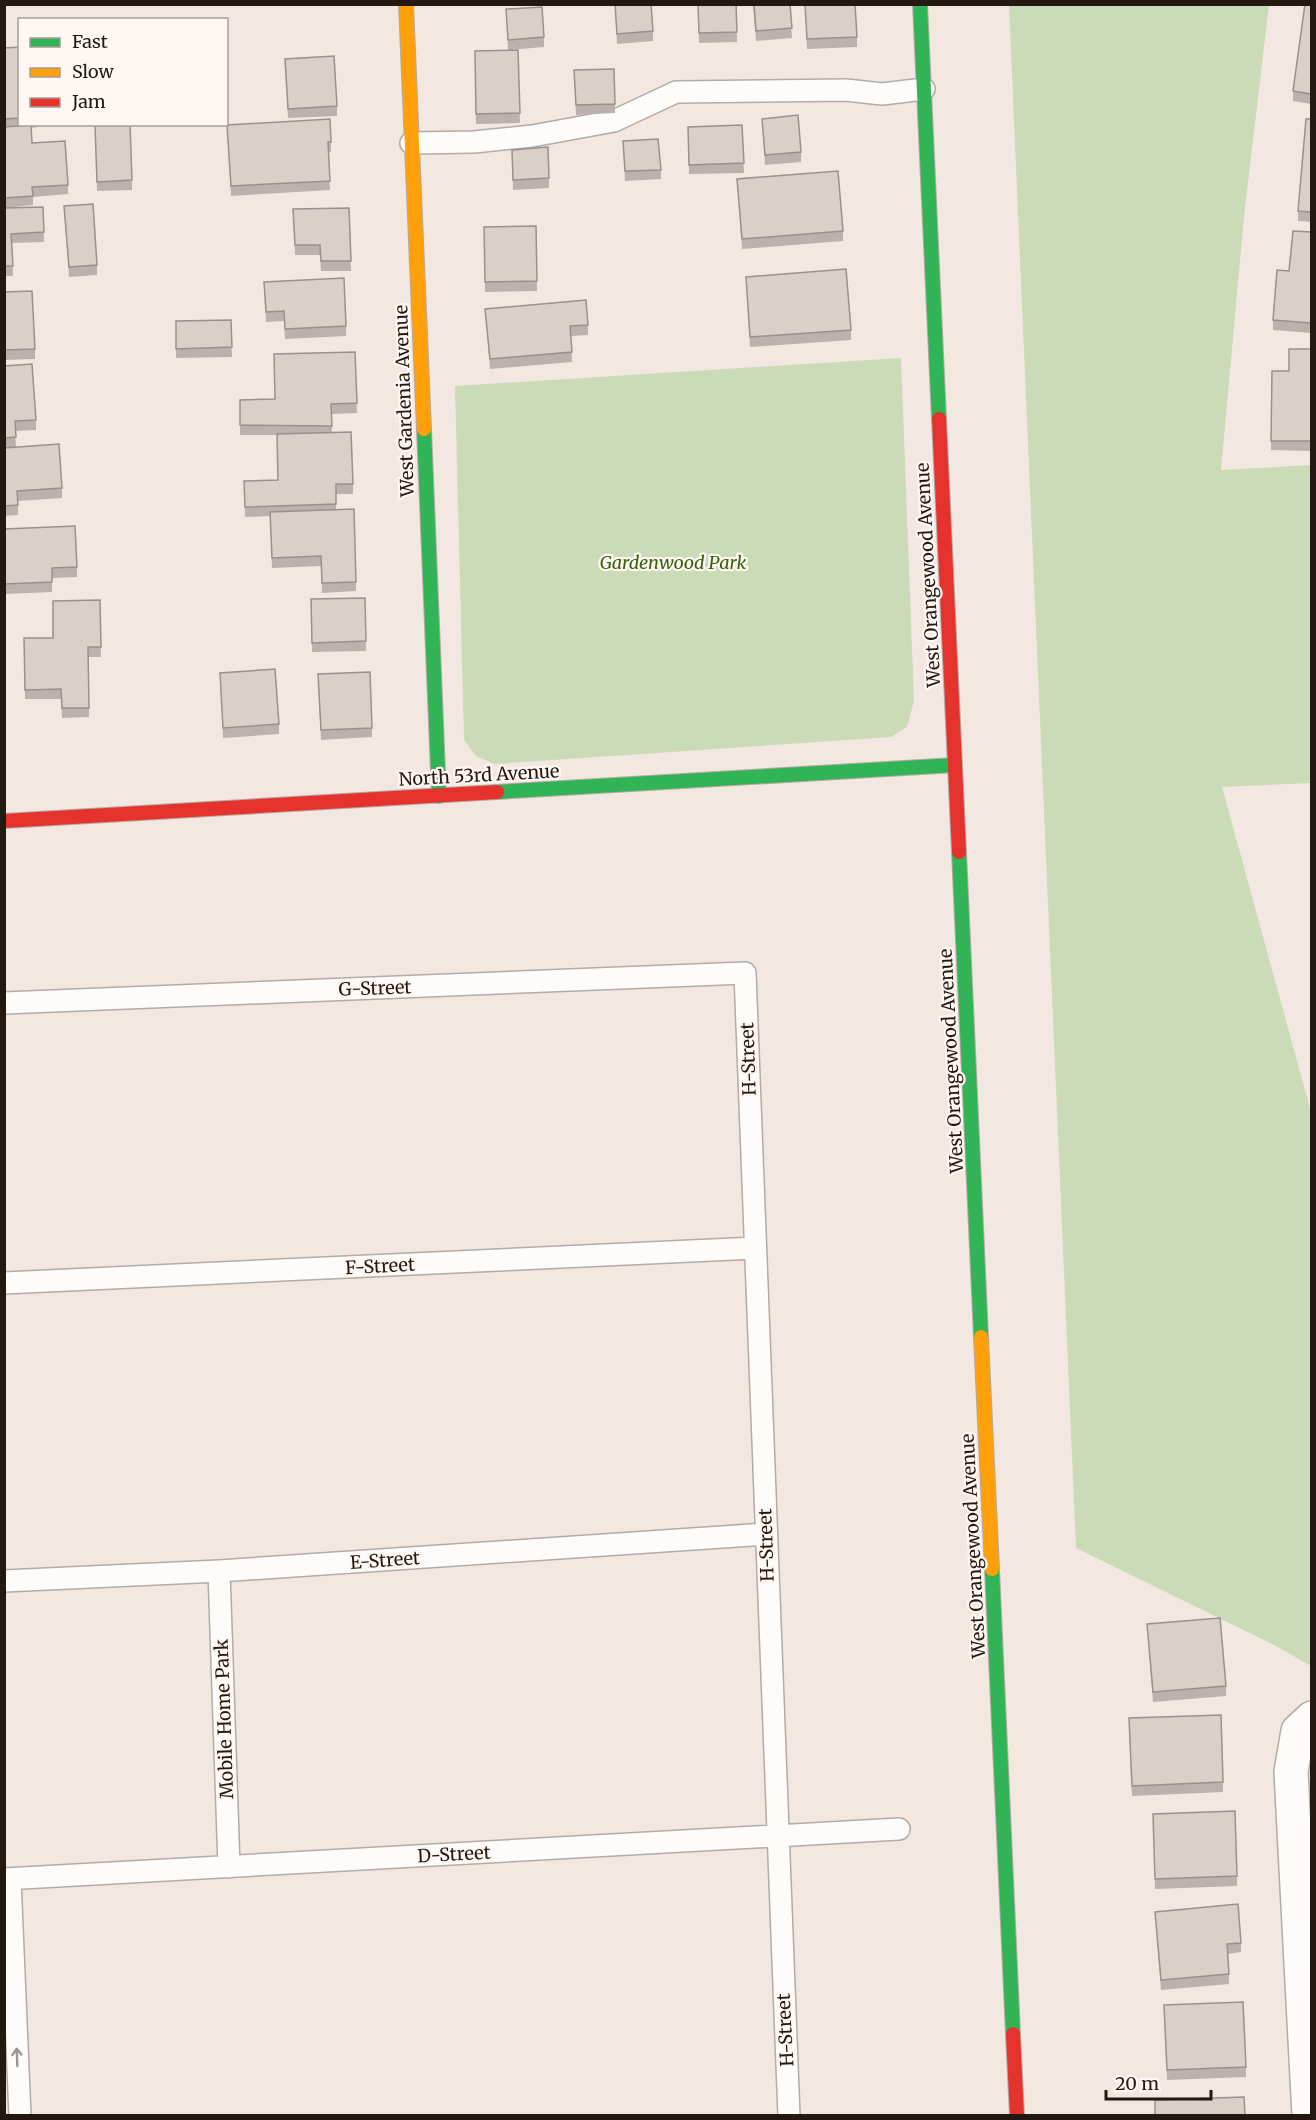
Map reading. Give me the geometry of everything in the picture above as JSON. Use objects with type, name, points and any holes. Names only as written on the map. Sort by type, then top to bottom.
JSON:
[{"type":"street","name":"West Gardenia Avenue","points":[[405,4],[439,796]]},
{"type":"street","name":"West Orangewood Avenue","points":[[920,4],[1017,2115]]},
{"type":"street","name":"North 53rd Avenue","points":[[4,821],[955,765]]},
{"type":"street","points":[[1305,1725],[1291,1772],[1309,2115]]},
{"type":"lane","points":[[411,143],[474,142],[532,136],[614,121],[676,92],[846,90],[882,94],[924,90]]},
{"type":"lane","name":"G-Street","points":[[4,1003],[745,973]]},
{"type":"lane","name":"H-Street","points":[[745,973],[789,2115]]},
{"type":"lane","name":"F-Street","points":[[4,1283],[755,1248]]},
{"type":"lane","name":"E-Street","points":[[4,1581],[219,1571],[766,1534]]},
{"type":"lane","name":"Mobile Home Park","points":[[219,1571],[229,1867]]},
{"type":"lane","name":"D-Street","points":[[7,1879],[899,1829]]},
{"type":"lane","points":[[7,1879],[20,2115]]},
{"type":"green space","points":[[1009,5],[1269,5],[1244,216],[1221,470],[1311,465],[1311,783],[1222,787],[1311,1112],[1311,1666],[1276,1646],[1076,1548]]},
{"type":"green space","name":"Gardenwood Park","points":[[901,358],[914,701],[907,727],[891,737],[495,764],[476,756],[464,740],[455,386]]},
{"type":"building","points":[[615,4],[651,4],[653,31],[617,34]]},
{"type":"building","points":[[698,4],[736,4],[737,32],[699,33]]},
{"type":"building","points":[[754,4],[790,4],[792,28],[756,31]]},
{"type":"building","points":[[805,4],[855,4],[857,37],[807,39]]},
{"type":"building","points":[[1305,4],[1311,4],[1311,94],[1293,91]]},
{"type":"building","points":[[542,7],[544,37],[508,40],[506,9]]},
{"type":"building","points":[[18,47],[18,118],[4,119],[4,48]]},
{"type":"building","points":[[518,50],[520,113],[476,114],[475,51]]},
{"type":"building","points":[[334,56],[337,106],[288,109],[285,59]]},
{"type":"building","points":[[614,69],[615,104],[576,105],[574,70]]},
{"type":"building","points":[[798,115],[801,152],[765,155],[762,119]]},
{"type":"building","points":[[330,119],[331,142],[328,142],[330,181],[231,186],[228,125]]},
{"type":"building","points":[[1306,119],[1311,119],[1311,212],[1298,211]]},
{"type":"building","points":[[742,125],[744,163],[689,165],[688,127]]},
{"type":"building","points":[[31,126],[32,143],[65,141],[68,185],[32,187],[33,196],[4,198],[4,127]]},
{"type":"building","points":[[95,126],[130,126],[132,180],[97,182]]},
{"type":"building","points":[[658,139],[661,170],[625,171],[623,141]]},
{"type":"building","points":[[548,147],[549,178],[513,180],[512,150]]},
{"type":"building","points":[[838,171],[843,231],[742,239],[737,179]]},
{"type":"building","points":[[93,204],[97,265],[69,267],[64,206]]},
{"type":"building","points":[[43,207],[44,232],[11,234],[13,266],[4,266],[4,208]]},
{"type":"building","points":[[349,208],[351,261],[321,261],[320,245],[295,245],[293,209]]},
{"type":"building","points":[[536,226],[537,281],[485,282],[484,227]]},
{"type":"building","points":[[1293,231],[1311,232],[1311,323],[1273,320],[1277,270],[1289,271]]},
{"type":"building","points":[[846,269],[851,330],[750,337],[746,277]]},
{"type":"building","points":[[344,278],[346,326],[285,329],[284,311],[266,312],[264,282]]},
{"type":"building","points":[[32,291],[35,349],[4,350],[4,292]]},
{"type":"building","points":[[586,300],[588,325],[570,326],[572,352],[490,359],[485,309]]},
{"type":"building","points":[[231,320],[232,347],[176,349],[176,321]]},
{"type":"building","points":[[1289,349],[1311,349],[1311,441],[1271,441],[1272,371],[1289,371]]},
{"type":"building","points":[[355,352],[357,403],[331,404],[332,426],[240,425],[240,400],[275,399],[274,354]]},
{"type":"building","points":[[32,364],[36,420],[15,421],[16,437],[4,438],[4,366]]},
{"type":"building","points":[[351,432],[353,484],[336,484],[336,504],[245,507],[244,481],[278,480],[277,434]]},
{"type":"building","points":[[59,444],[62,488],[17,491],[18,505],[4,506],[4,448]]},
{"type":"building","points":[[354,509],[356,582],[322,583],[321,556],[272,558],[270,512]]},
{"type":"building","points":[[75,526],[77,567],[52,568],[52,582],[4,584],[4,529]]},
{"type":"building","points":[[365,598],[366,641],[312,643],[311,599]]},
{"type":"building","points":[[100,600],[101,647],[88,647],[89,708],[62,708],[61,689],[25,690],[24,638],[53,638],[53,601]]},
{"type":"building","points":[[275,669],[279,724],[223,728],[220,673]]},
{"type":"building","points":[[370,672],[372,728],[321,730],[318,674]]},
{"type":"building","points":[[1220,1618],[1226,1686],[1153,1692],[1147,1624]]},
{"type":"building","points":[[1221,1715],[1223,1782],[1132,1786],[1129,1718]]},
{"type":"building","points":[[1235,1811],[1237,1876],[1155,1879],[1153,1814]]},
{"type":"building","points":[[1238,1904],[1241,1943],[1227,1944],[1229,1974],[1161,1980],[1155,1912]]},
{"type":"building","points":[[1243,2002],[1246,2067],[1167,2070],[1164,2005]]},
{"type":"building","points":[[1244,2097],[1245,2115],[1155,2115],[1155,2100]]},
{"type":"traffic: fast","points":[[920,4],[939,419]]},
{"type":"traffic: fast","points":[[424,429],[439,796]]},
{"type":"traffic: fast","points":[[497,792],[955,765]]},
{"type":"traffic: fast","points":[[959,852],[981,1337]]},
{"type":"traffic: fast","points":[[992,1569],[1013,2034]]},
{"type":"traffic: slow","points":[[406,4],[424,429]]},
{"type":"traffic: slow","points":[[981,1337],[992,1569]]},
{"type":"traffic: jam","points":[[939,419],[959,852]]},
{"type":"traffic: jam","points":[[4,821],[497,792]]},
{"type":"traffic: jam","points":[[1013,2034],[1017,2116]]}]
